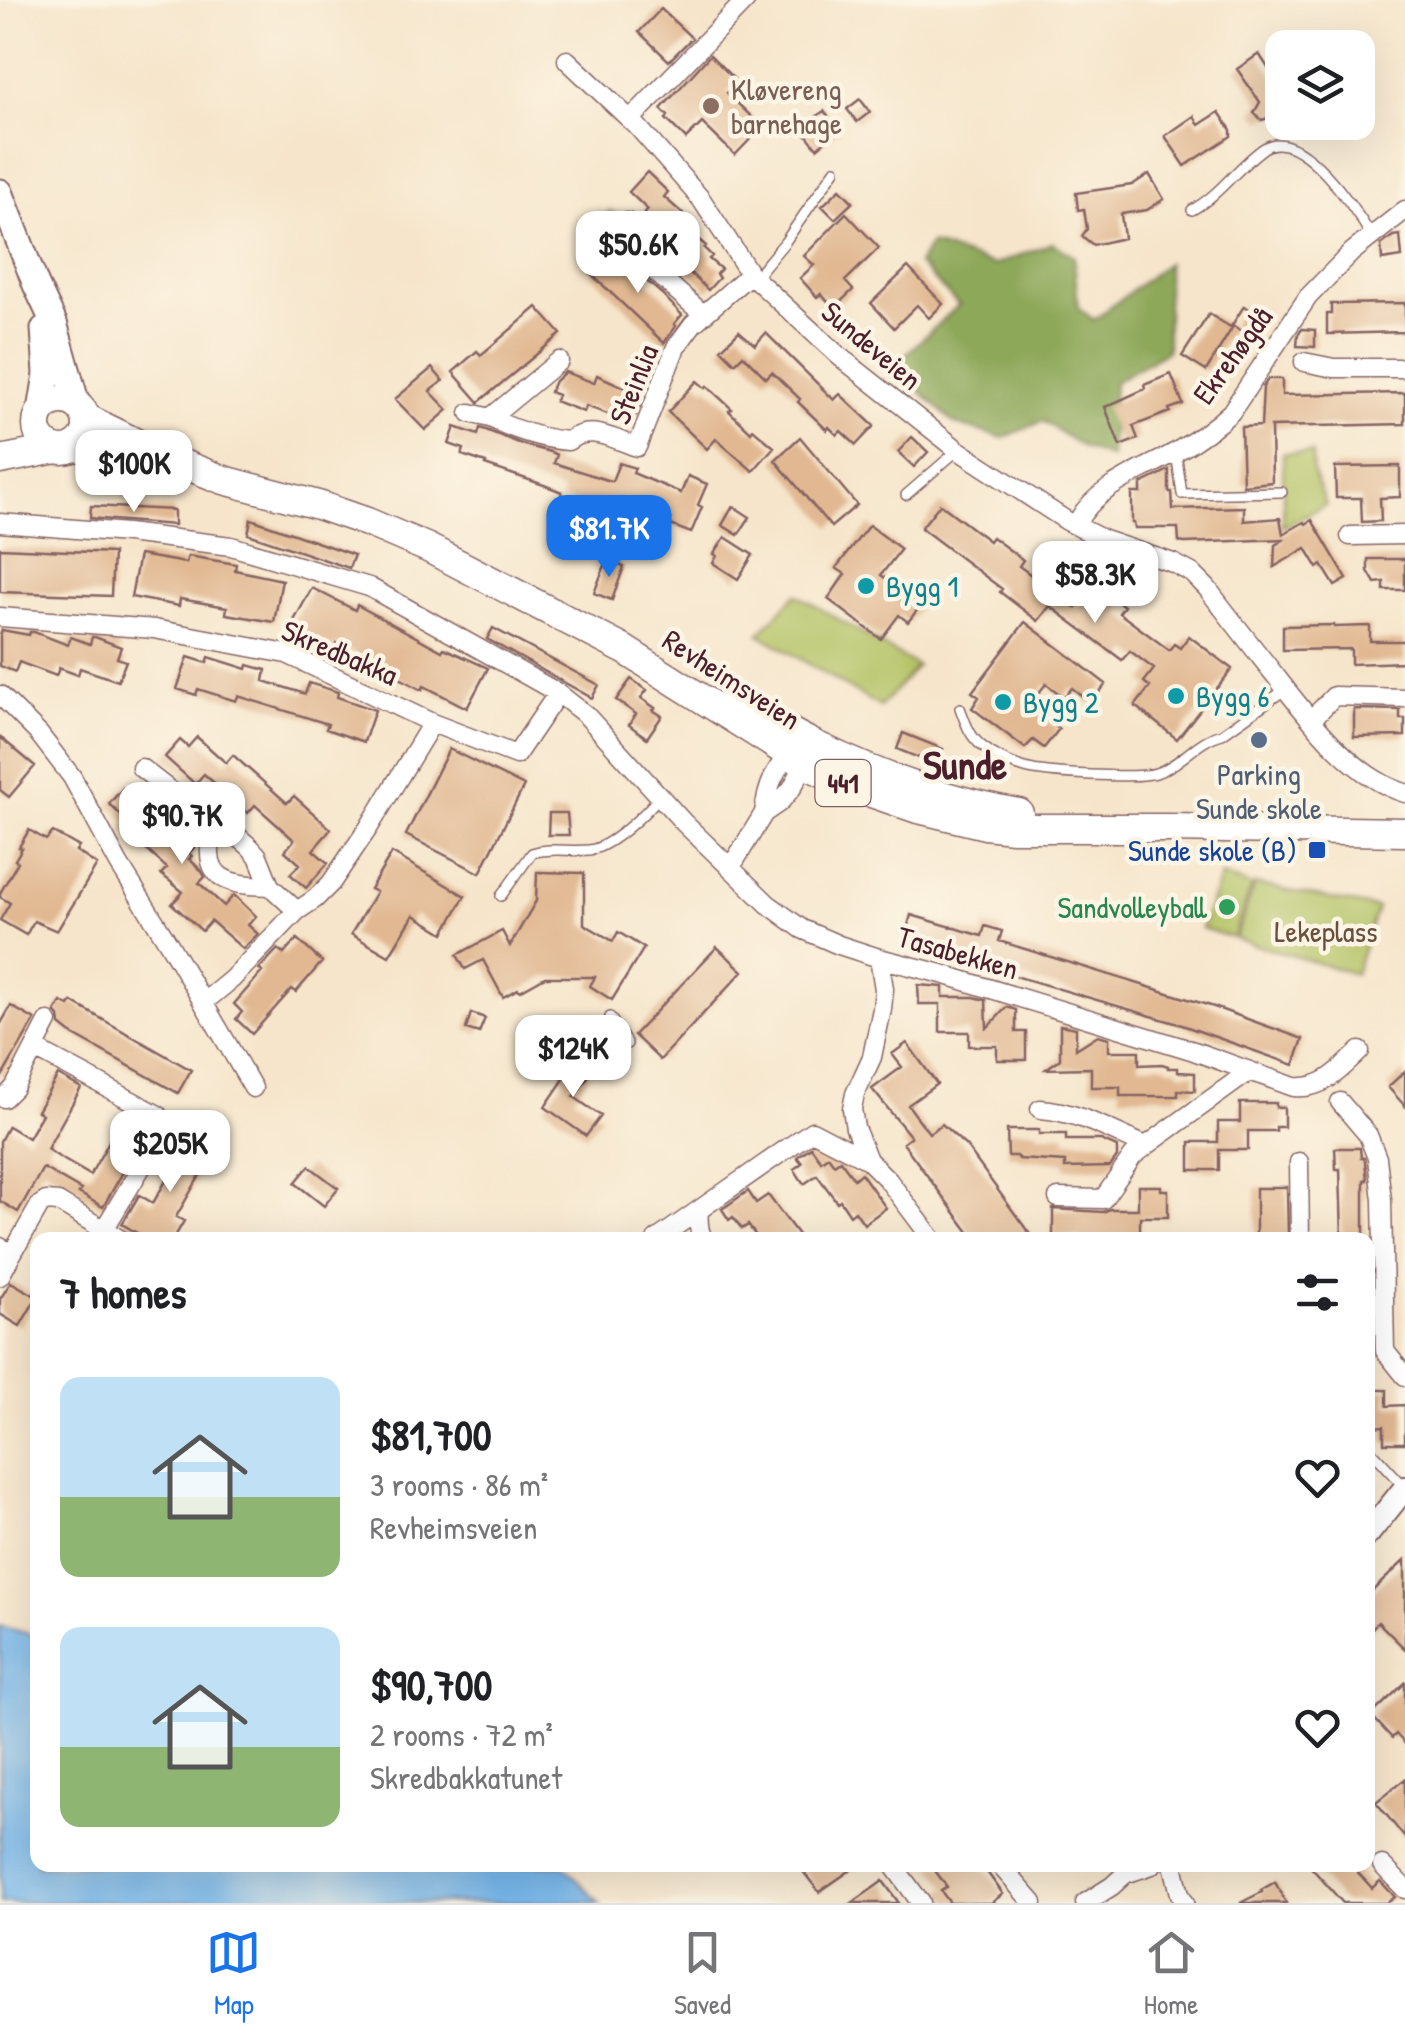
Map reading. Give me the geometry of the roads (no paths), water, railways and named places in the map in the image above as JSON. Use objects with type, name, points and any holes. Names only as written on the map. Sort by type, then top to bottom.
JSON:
[{"type":"main road","points":[[0,192],[54,323],[81,411],[85,433],[66,447],[42,440],[39,418],[46,390],[47,358],[36,284]]},
{"type":"main road","points":[[0,442],[25,432],[54,402],[70,402],[81,411]]},
{"type":"main road","name":"Revheimsveien","points":[[81,411],[167,458],[224,480],[318,505],[444,556],[626,650],[872,794],[947,817],[1014,828],[1405,832]]},
{"type":"main road","name":"Revheimsveien","points":[[0,460],[66,447],[165,473],[224,480]]},
{"type":"street","points":[[630,120],[746,0]]},
{"type":"street","name":"Sundeveien","points":[[566,60],[630,120],[702,199],[752,276],[839,356],[958,450],[1076,525],[1104,540],[1173,562],[1192,573],[1311,720],[1364,773],[1405,793]]},
{"type":"street","name":"Ekrehøgdå","points":[[1076,525],[1081,514],[1106,490],[1176,452],[1231,412],[1308,297],[1352,252],[1405,210]]},
{"type":"street","points":[[626,222],[644,262],[704,314]]},
{"type":"street","name":"Steinlia","points":[[470,413],[540,437],[568,441],[588,431],[637,446],[676,347],[704,314],[752,276]]},
{"type":"street","points":[[490,418],[559,361]]},
{"type":"street","points":[[1304,362],[1334,368],[1405,368]]},
{"type":"street","points":[[0,523],[231,546],[369,586],[558,693],[586,715],[731,867],[764,813],[765,797],[773,778],[801,754]]},
{"type":"street","points":[[1350,536],[1405,534]]},
{"type":"street","name":"Skredbakka","points":[[0,617],[154,628],[287,654],[432,723],[516,755],[558,693]]},
{"type":"street","points":[[0,695],[62,761],[253,1088]]},
{"type":"street","points":[[1311,720],[1334,696],[1405,698]]},
{"type":"street","points":[[204,1002],[331,883],[432,723]]},
{"type":"street","points":[[141,768],[250,847],[258,856],[270,886],[298,910]]},
{"type":"street","points":[[216,826],[210,858],[216,872],[238,884],[270,886]]},
{"type":"street","name":"Tasabekken","points":[[731,867],[768,904],[802,929],[838,945],[1194,1052],[1294,1087],[1308,1088],[1326,1082],[1360,1051]]},
{"type":"street","points":[[868,1160],[852,1109],[854,1094],[879,1032],[884,990],[879,958]]},
{"type":"street","points":[[0,1097],[4,1098],[14,1088],[48,1022]]},
{"type":"street","points":[[0,1276],[6,1251],[46,1201],[58,1202],[103,1231],[162,1133],[164,1123],[158,1115],[41,1052],[33,1054]]},
{"type":"street","points":[[1058,1198],[1103,1198],[1133,1156],[1250,1071]]},
{"type":"street","points":[[1340,1102],[1368,1135],[1377,1158],[1382,1200],[1376,1351],[1405,1376]]},
{"type":"street","points":[[1040,1110],[1087,1121],[1146,1146]]},
{"type":"street","points":[[667,1232],[812,1131],[868,1160],[927,1232]]},
{"type":"street","points":[[1299,1162],[1300,1232]]},
{"type":"street","points":[[699,1210],[700,1232]]},
{"type":"street","points":[[1375,1525],[1405,1488]]},
{"type":"street","points":[[1382,1864],[1405,1889]]},
{"type":"street","points":[[898,1872],[922,1903]]},
{"type":"street","points":[[1006,1872],[1033,1903]]},
{"type":"street","points":[[1085,1903],[1112,1886],[1119,1872]]},
{"type":"street","points":[[1175,1872],[1186,1903]]},
{"type":"lane","points":[[1192,210],[1251,158],[1273,144],[1292,146],[1359,214],[1372,236]]},
{"type":"lane","points":[[752,276],[786,242],[835,170]]},
{"type":"lane","points":[[906,495],[958,450]]},
{"type":"lane","points":[[1176,452],[1182,494],[1282,492]]},
{"type":"lane","points":[[960,708],[970,735],[986,749],[1027,768],[1148,775],[1160,772],[1212,736],[1222,734],[1286,689]]},
{"type":"lane","points":[[501,896],[532,853],[596,850],[660,796]]},
{"type":"lane","points":[[610,1017],[626,1044]]},
{"type":"lane","points":[[1375,1455],[1405,1488]]},
{"type":"water","points":[[0,1626],[30,1634],[30,1872],[570,1872],[600,1903],[0,1903]]},
{"type":"place","name":"Kløvereng barnehage","points":[[711,106]]},
{"type":"place","name":"Bygg 1","points":[[866,586]]},
{"type":"place","name":"Bygg 6","points":[[1176,696]]},
{"type":"place","name":"Bygg 2","points":[[1003,702]]},
{"type":"place","name":"Parking Sunde skole","points":[[1259,740]]},
{"type":"place","name":"Sunde skole (B)","points":[[1317,850]]},
{"type":"place","name":"Sandvolleyball","points":[[1227,907]]},
{"type":"district","name":"Sunde","points":[[965,764]]},
{"type":"park label","name":"Lekeplass","points":[[1326,931]]}]
